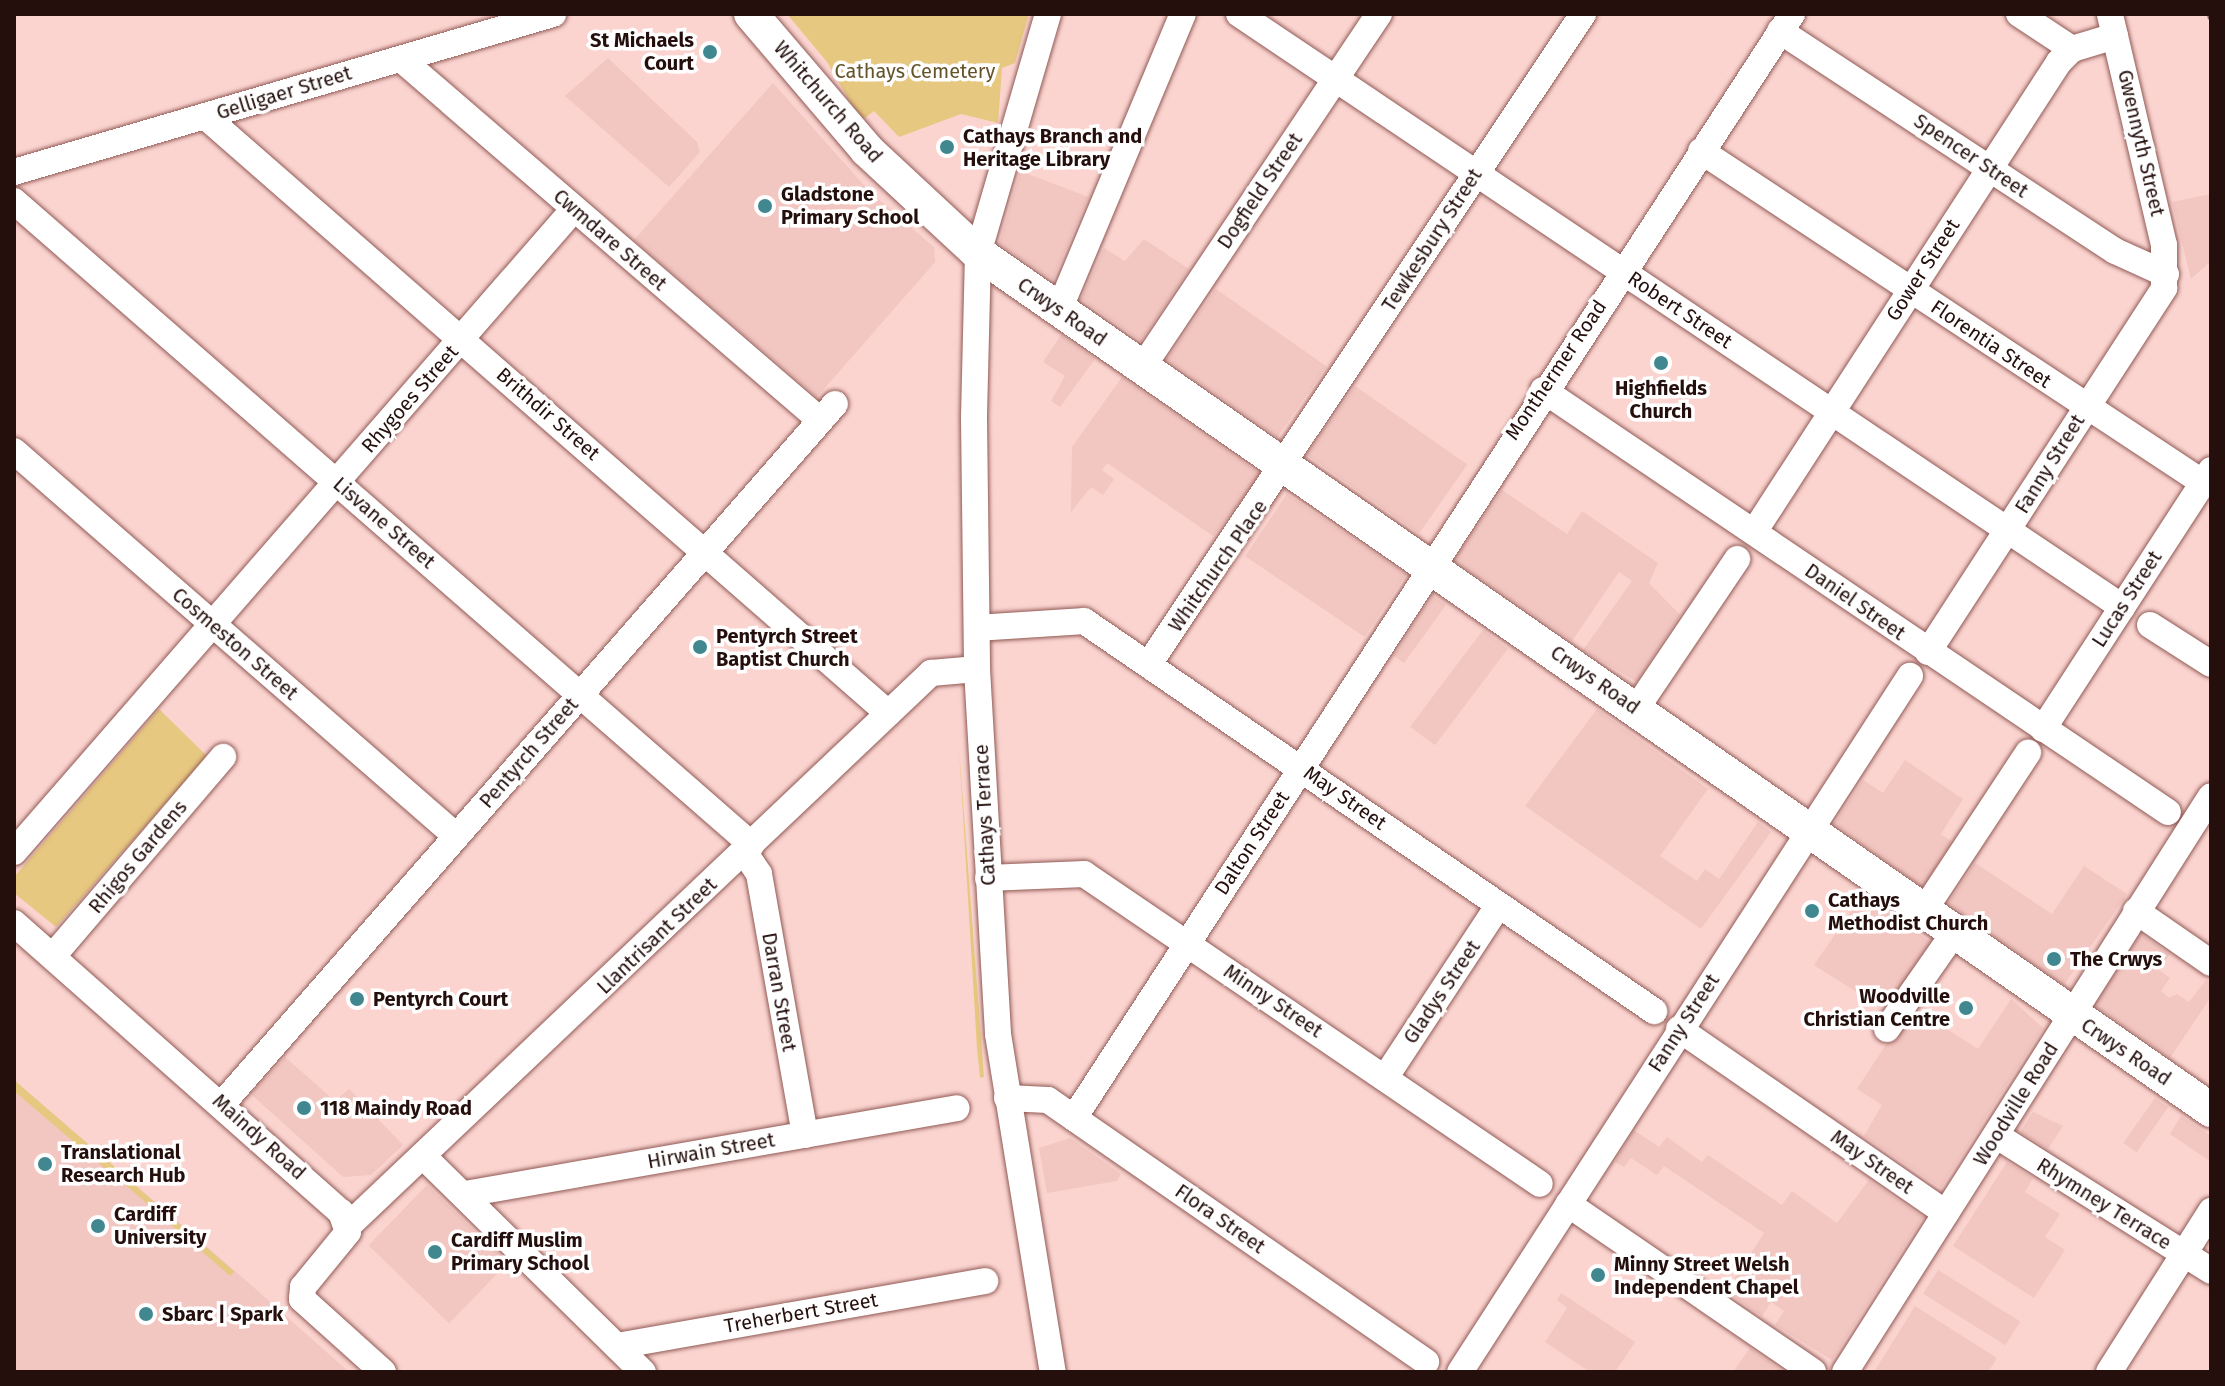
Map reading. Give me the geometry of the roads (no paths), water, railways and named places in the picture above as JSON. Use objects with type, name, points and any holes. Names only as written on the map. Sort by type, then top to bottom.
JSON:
[{"type":"main road","name":"Whitchurch Road","points":[[751,14],[867,150],[978,253]]},
{"type":"main road","name":"Crwys Road","points":[[978,253],[2211,1110]]},
{"type":"street","name":"Gelligaer Street","points":[[14,172],[553,14]]},
{"type":"street","name":"Cathays Terrace","points":[[1048,14],[978,253],[977,669],[988,878],[1007,1098],[1053,1372]]},
{"type":"street","points":[[1059,310],[1183,14]]},
{"type":"street","name":"Robert Street","points":[[1239,14],[2122,607]]},
{"type":"street","name":"Dogfield Street","points":[[1142,368],[1379,14]]},
{"type":"street","name":"Tewkesbury Street","points":[[1284,466],[1583,14]]},
{"type":"street","points":[[2019,14],[2072,49],[2113,25]]},
{"type":"street","name":"Monthermer Road","points":[[1428,567],[1786,22]]},
{"type":"street","name":"Spencer Street","points":[[1786,22],[1990,168],[2133,262],[2166,274]]},
{"type":"street","name":"Gwennyth Street","points":[[2113,25],[2166,274]]},
{"type":"street","name":"Gower Street","points":[[1754,532],[1910,289],[2072,49]]},
{"type":"street","name":"Cwmdare Street","points":[[401,59],[574,209],[827,412]]},
{"type":"street","name":"Brithdir Street","points":[[206,117],[888,713]]},
{"type":"street","name":"Florentia Street","points":[[1701,151],[2086,407],[2206,476]]},
{"type":"street","name":"Lisvane Street","points":[[14,201],[580,694],[748,849]]},
{"type":"street","name":"Rhygoes Street","points":[[14,852],[574,209]]},
{"type":"street","name":"Fanny Street","points":[[1928,652],[2157,301],[2166,274]]},
{"type":"street","name":"Daniel Street","points":[[1543,390],[2168,812]]},
{"type":"street","name":"Pentyrch Street","points":[[223,1103],[827,412]]},
{"type":"street","name":"Cosmeston Street","points":[[14,451],[456,836]]},
{"type":"street","name":"Whitchurch Place","points":[[1149,664],[1284,466]]},
{"type":"street","name":"Lucas Street","points":[[2043,729],[2206,476]]},
{"type":"street","points":[[1636,709],[1737,559]]},
{"type":"street","name":"Dalton Street","points":[[1074,1118],[1428,567]]},
{"type":"street","name":"May Street","points":[[977,628],[1077,618],[1149,664],[1654,1011]]},
{"type":"street","points":[[2150,625],[2211,664]]},
{"type":"street","name":"Llantrisant Street","points":[[348,1226],[931,673],[977,669]]},
{"type":"street","name":"Fanny Street","points":[[1460,1372],[1910,676]]},
{"type":"street","points":[[1923,912],[2028,753]]},
{"type":"street","name":"Rhigos Gardens","points":[[53,956],[223,757]]},
{"type":"street","name":"Woodville Road","points":[[1845,1372],[2211,796]]},
{"type":"street","name":"Darran Street","points":[[748,849],[759,874],[805,1135]]},
{"type":"street","name":"Minny Street","points":[[988,878],[1084,874],[1540,1184]]},
{"type":"street","name":"Gladys Street","points":[[1385,1078],[1498,906]]},
{"type":"street","points":[[2136,911],[2211,963]]},
{"type":"street","name":"Maindy Road","points":[[14,923],[223,1103],[348,1226]]},
{"type":"street","points":[[1887,1029],[1954,933]]},
{"type":"street","name":"May Street","points":[[1679,1029],[1946,1213]]},
{"type":"street","name":"Flora Street","points":[[1007,1098],[1042,1098],[1074,1118],[1426,1362]]},
{"type":"street","name":"Hirwain Street","points":[[465,1194],[957,1108]]},
{"type":"street","name":"Rhymney Terrace","points":[[1997,1136],[2211,1271]]},
{"type":"street","points":[[424,1157],[643,1372]]},
{"type":"street","points":[[1568,1204],[1813,1372]]},
{"type":"street","points":[[2109,1372],[2211,1211]]},
{"type":"street","points":[[348,1226],[301,1292],[383,1372]]},
{"type":"street","name":"Treherbert Street","points":[[617,1346],[985,1281]]},
{"type":"railway","points":[[2210,14],[2211,19]]},
{"type":"place","name":"St Michaels Court","points":[[710,52]]},
{"type":"place","name":"Cathays Branch and Heritage Library","points":[[947,147]]},
{"type":"place","name":"Gladstone Primary School","points":[[765,206]]},
{"type":"place","name":"Highfields Church","points":[[1661,363]]},
{"type":"place","name":"Pentyrch Street Baptist Church","points":[[700,647]]},
{"type":"place","name":"Cathays Methodist Church","points":[[1812,911]]},
{"type":"place","name":"The Crwys","points":[[2054,959]]},
{"type":"place","name":"Pentyrch Court","points":[[357,999]]},
{"type":"place","name":"Woodville Christian Centre","points":[[1966,1008]]},
{"type":"place","name":"118 Maindy Road","points":[[304,1108]]},
{"type":"place","name":"Translational Research Hub","points":[[45,1164]]},
{"type":"place","name":"Cardiff University","points":[[98,1226]]},
{"type":"place","name":"Cardiff Muslim Primary School","points":[[435,1252]]},
{"type":"place","name":"Minny Street Welsh Independent Chapel","points":[[1598,1275]]},
{"type":"place","name":"Sbarc | Spark","points":[[146,1314]]},
{"type":"park label","name":"Cathays Cemetery","points":[[915,71]]}]
